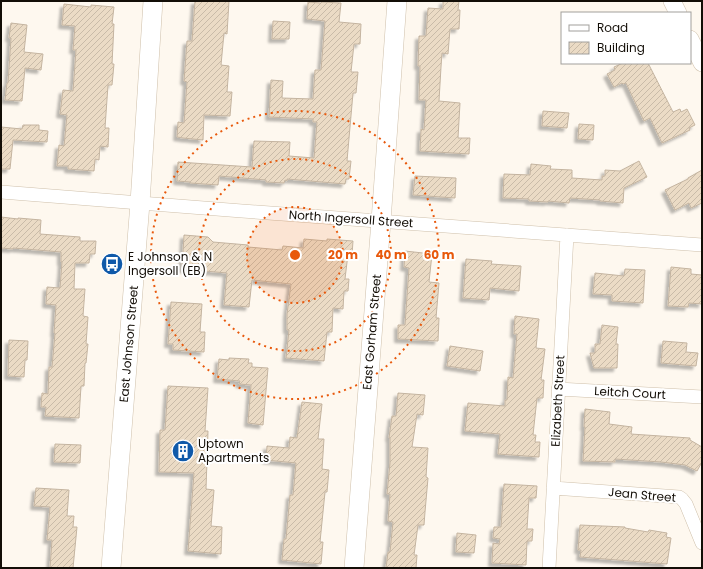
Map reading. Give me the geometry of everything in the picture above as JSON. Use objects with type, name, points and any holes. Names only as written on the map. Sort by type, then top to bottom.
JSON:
[{"type":"main road","name":"East Johnson Street","points":[[111,568],[140,203],[153,1]]},
{"type":"main road","name":"East Gorham Street","points":[[354,568],[397,1]]},
{"type":"street","points":[[672,1],[678,12]]},
{"type":"street","points":[[691,40],[702,63]]},
{"type":"street","name":"North Ingersoll Street","points":[[1,192],[702,245]]},
{"type":"street","name":"Elizabeth Street","points":[[549,568],[567,234]]},
{"type":"street","name":"Leitch Court","points":[[558,388],[702,397]]},
{"type":"street","name":"Jean Street","points":[[553,488],[679,497],[686,504],[702,543]]},
{"type":"building","points":[[195,1],[229,1],[227,34],[224,33],[221,65],[229,66],[227,92],[232,92],[230,116],[204,115],[203,140],[177,137],[178,122],[184,123],[187,82],[184,81],[187,41],[192,41]]},
{"type":"building","points":[[443,1],[459,1],[458,10],[460,10],[459,29],[450,29],[448,54],[442,53],[439,101],[460,103],[458,138],[470,138],[469,154],[420,151],[421,129],[424,130],[426,100],[419,100],[419,36],[426,36],[428,8],[443,9]]},
{"type":"building","points":[[308,2],[341,3],[339,22],[361,24],[360,44],[354,44],[351,72],[358,72],[356,93],[353,93],[347,161],[351,161],[349,179],[346,179],[345,184],[287,179],[284,183],[266,182],[266,180],[219,176],[218,185],[177,181],[178,162],[252,167],[254,141],[290,142],[289,156],[314,158],[317,122],[313,122],[313,119],[269,117],[271,80],[283,81],[282,98],[313,99],[315,70],[321,70],[325,21],[307,19]]},
{"type":"building","points":[[64,4],[91,7],[91,5],[114,7],[112,24],[114,24],[112,64],[114,64],[112,85],[108,85],[105,128],[109,128],[108,147],[100,146],[99,160],[95,159],[94,171],[68,169],[68,166],[57,166],[59,145],[64,146],[67,115],[60,114],[63,90],[73,91],[76,50],[73,50],[75,26],[62,25]]},
{"type":"building","points":[[273,21],[290,22],[289,39],[272,39]]},
{"type":"building","points":[[11,23],[27,25],[24,52],[43,54],[41,70],[25,68],[22,101],[5,100],[8,83],[11,38],[9,38]]},
{"type":"building","points":[[621,64],[649,64],[673,112],[680,109],[681,112],[687,109],[695,125],[689,128],[690,130],[662,143],[650,118],[644,121],[626,83],[622,83],[614,87],[607,74],[615,70],[614,67]]},
{"type":"building","points":[[543,111],[569,113],[567,128],[542,126]]},
{"type":"building","points":[[579,124],[594,125],[593,140],[578,139]]},
{"type":"building","points":[[23,125],[39,125],[39,130],[48,131],[47,142],[13,140],[10,169],[1,169],[1,127],[22,129]]},
{"type":"building","points":[[639,161],[647,177],[624,188],[623,203],[570,198],[569,203],[503,198],[504,174],[530,175],[531,164],[551,166],[550,169],[572,170],[572,178],[602,180],[602,176],[605,176],[605,170],[620,171]]},
{"type":"building","points":[[702,170],[702,203],[691,208],[689,203],[675,210],[665,190],[688,179]]},
{"type":"building","points":[[415,176],[456,178],[455,198],[413,195]]},
{"type":"building","points":[[1,217],[41,220],[40,234],[80,237],[80,241],[96,241],[95,254],[90,254],[89,263],[75,263],[74,289],[85,289],[83,316],[88,317],[86,344],[88,344],[84,386],[81,386],[79,418],[45,416],[46,407],[41,407],[42,393],[48,394],[49,367],[52,367],[55,333],[56,305],[46,304],[47,287],[60,288],[62,262],[61,252],[1,248]]},
{"type":"building","points":[[184,235],[208,237],[213,242],[282,250],[283,246],[303,248],[304,239],[353,241],[352,255],[348,254],[345,279],[349,279],[348,291],[344,291],[343,309],[333,308],[332,332],[327,332],[324,361],[286,358],[289,330],[287,330],[287,314],[291,284],[252,280],[249,307],[224,305],[227,273],[182,269]]},
{"type":"building","points":[[405,251],[432,254],[429,282],[439,283],[436,318],[439,318],[438,341],[398,339],[398,325],[405,325],[409,268],[404,267]]},
{"type":"building","points":[[466,259],[492,261],[491,264],[521,266],[519,291],[490,288],[489,300],[463,298]]},
{"type":"building","points":[[671,267],[691,269],[691,274],[702,275],[702,304],[689,303],[688,307],[668,306]]},
{"type":"building","points":[[625,269],[645,270],[643,303],[612,301],[612,295],[593,294],[595,273],[624,276]]},
{"type":"building","points":[[171,302],[202,304],[200,332],[205,332],[204,352],[173,350],[173,344],[168,344]]},
{"type":"building","points":[[515,316],[539,319],[536,348],[545,349],[541,380],[544,380],[543,398],[537,398],[533,435],[536,435],[535,442],[540,442],[539,457],[498,454],[500,434],[465,431],[468,403],[505,406],[505,400],[507,400],[508,377],[513,378],[517,334],[514,334]]},
{"type":"building","points":[[602,325],[618,327],[616,344],[618,344],[617,368],[594,368],[590,353],[595,353],[595,344],[600,344]]},
{"type":"building","points":[[9,340],[28,341],[24,377],[8,376]]},
{"type":"building","points":[[663,341],[687,343],[686,352],[698,353],[696,366],[661,363]]},
{"type":"building","points":[[450,346],[483,351],[480,371],[447,366]]},
{"type":"building","points":[[229,358],[249,359],[248,363],[252,363],[252,367],[268,368],[263,425],[248,423],[251,385],[239,384],[240,381],[217,379],[219,359],[229,360]]},
{"type":"building","points":[[168,386],[208,388],[205,431],[208,431],[206,489],[214,490],[211,526],[222,527],[221,554],[188,551],[194,473],[159,472],[160,430],[165,430]]},
{"type":"building","points":[[398,393],[425,395],[423,415],[417,414],[412,447],[428,448],[426,477],[428,478],[424,525],[418,525],[414,555],[417,555],[416,568],[386,568],[388,552],[390,552],[393,522],[388,521],[390,494],[387,494],[390,463],[389,438],[392,416],[396,416]]},
{"type":"building","points":[[302,402],[322,404],[318,439],[324,439],[322,469],[329,470],[327,492],[325,492],[320,542],[323,542],[321,564],[282,560],[284,539],[286,539],[290,495],[293,495],[296,463],[266,460],[267,446],[289,448],[290,437],[297,438]]},
{"type":"building","points":[[585,409],[610,412],[609,424],[632,427],[631,434],[690,438],[690,440],[702,447],[702,462],[697,471],[685,465],[661,462],[615,459],[615,462],[583,461]]},
{"type":"building","points":[[55,444],[81,445],[80,463],[54,462]]},
{"type":"building","points":[[504,484],[537,486],[536,498],[529,498],[527,529],[533,529],[532,541],[527,541],[526,565],[492,563],[493,543],[499,544],[500,539],[493,538],[494,527],[501,527]]},
{"type":"building","points":[[36,488],[69,490],[67,516],[74,516],[73,527],[77,527],[73,568],[50,568],[52,540],[47,540],[50,507],[34,506]]},
{"type":"building","points":[[580,525],[625,527],[648,532],[649,530],[667,533],[666,537],[671,538],[667,564],[580,557],[581,550],[578,550]]},
{"type":"building","points":[[457,533],[476,535],[474,553],[456,552]]},
{"type":"place","name":"E Johnson & N Ingersoll (EB)","points":[[112,264]]},
{"type":"place","name":"Uptown Apartments","points":[[183,451]]}]
